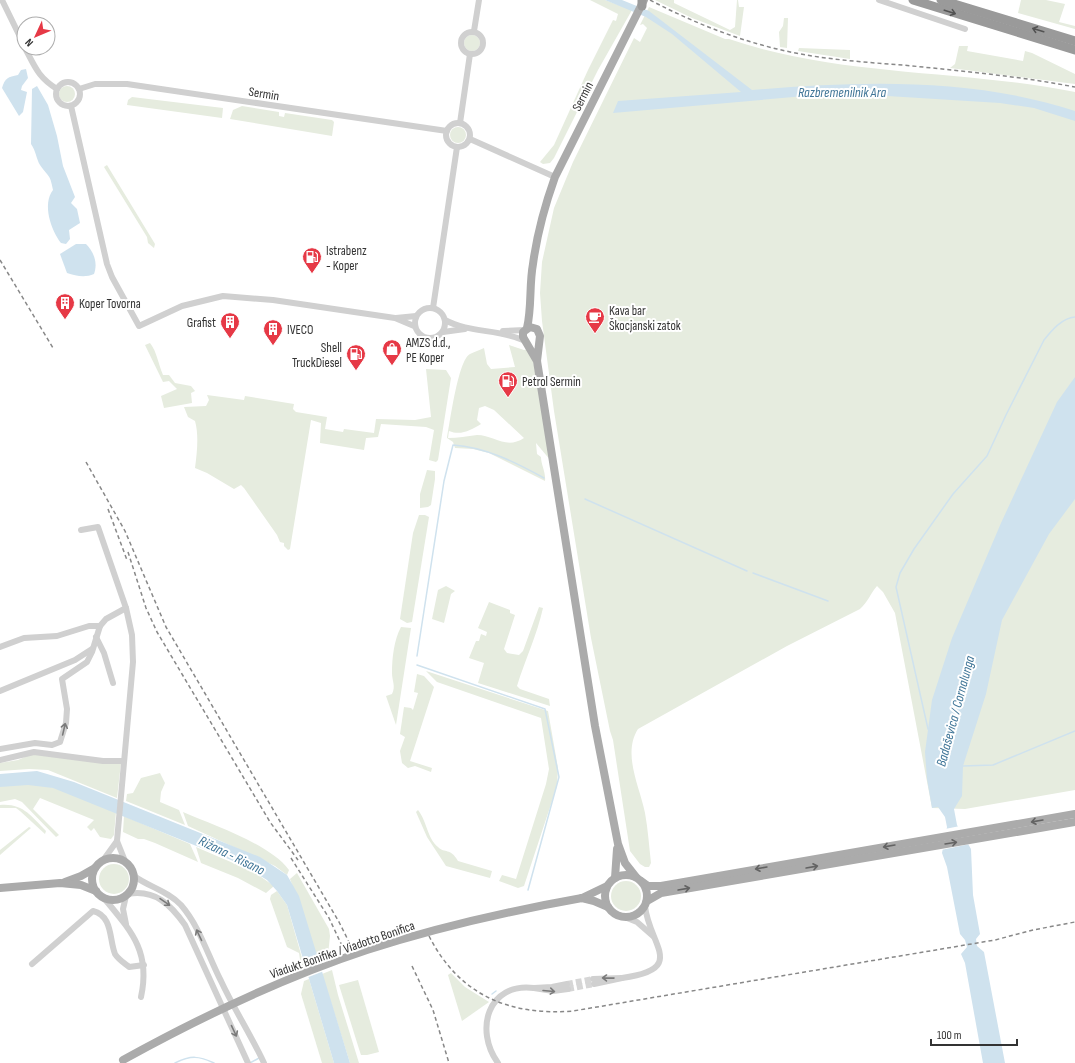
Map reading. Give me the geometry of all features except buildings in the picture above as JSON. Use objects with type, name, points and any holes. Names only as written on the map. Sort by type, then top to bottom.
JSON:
[{"type":"highway","points":[[913,0],[1075,50]]},
{"type":"highway","points":[[941,0],[1075,41]]},
{"type":"main road","name":"Sermin","points":[[537,329],[532,302],[532,265],[544,208],[555,177],[642,2]]},
{"type":"main road","name":"Sermin","points":[[526,329],[532,302]]},
{"type":"main road","points":[[538,361],[526,342],[526,329],[532,327],[537,329],[540,336],[538,361],[595,726],[618,844],[625,863],[647,890],[646,903]]},
{"type":"main road","points":[[526,342],[534,345],[539,341]]},
{"type":"main road","points":[[971,836],[1075,814]]},
{"type":"main road","points":[[582,898],[607,886],[615,878],[625,875],[638,879],[654,887],[971,836],[1075,822]]},
{"type":"main road","points":[[607,886],[605,897],[608,907],[614,914],[627,918],[640,913],[646,903],[661,893],[928,843]]},
{"type":"main road","points":[[615,878],[618,844]]},
{"type":"main road","points":[[0,888],[60,883],[81,885],[96,891],[103,897],[112,900],[127,895],[134,884],[134,876],[132,868],[125,861],[112,857],[104,859],[95,868],[81,876],[60,883]]},
{"type":"main road","points":[[95,868],[92,880],[96,891]]},
{"type":"main road","points":[[582,898],[608,907]]},
{"type":"main road","name":"Viadukt Bonifika / Viadotto Bonifica","points":[[121,1062],[240,1000],[345,958],[402,939],[468,921],[582,898]]},
{"type":"street","points":[[2,0],[16,29]]},
{"type":"street","points":[[474,31],[479,0]]},
{"type":"street","points":[[879,0],[965,29]]},
{"type":"street","points":[[470,54],[462,48],[461,41],[464,34],[474,31]]},
{"type":"street","points":[[470,54],[478,52],[483,45],[481,36],[474,31]]},
{"type":"street","points":[[460,123],[470,54]]},
{"type":"street","points":[[30,56],[44,81],[57,89]]},
{"type":"street","points":[[70,82],[75,84],[79,89],[80,95],[78,101],[71,106],[64,106],[57,101],[55,95],[61,84],[70,82]]},
{"type":"street","name":"Sermin","points":[[79,89],[95,84],[127,84],[446,131]]},
{"type":"street","points":[[71,106],[107,264],[112,277],[139,326],[182,306],[222,296],[273,300],[395,318],[416,316]]},
{"type":"street","points":[[460,123],[469,129],[470,140]]},
{"type":"street","points":[[460,123],[450,126],[446,131],[448,142],[457,147],[463,146],[470,140]]},
{"type":"street","points":[[470,140],[555,177]]},
{"type":"street","points":[[433,308],[457,147]]},
{"type":"street","points":[[414,326],[416,316],[423,309],[433,308],[441,312],[445,320],[443,332]]},
{"type":"street","points":[[395,318],[414,326],[420,335],[426,338],[433,338],[443,332],[469,329]]},
{"type":"street","points":[[445,320],[469,329],[492,332],[526,342]]},
{"type":"street","points":[[492,332],[526,329]]},
{"type":"street","points":[[82,530],[98,527],[126,608],[132,635],[132,662],[117,839],[125,861]]},
{"type":"street","points":[[0,749],[35,743],[52,745],[60,742],[66,723],[67,709],[62,679],[87,662],[97,644],[100,626],[106,619],[126,608]]},
{"type":"street","points":[[0,648],[24,638],[70,634],[89,626],[100,626]]},
{"type":"street","points":[[97,644],[113,683]]},
{"type":"street","points":[[0,691],[75,660],[97,644]]},
{"type":"street","points":[[0,760],[34,752],[103,761],[124,761]]},
{"type":"street","points":[[104,859],[117,839]]},
{"type":"street","points":[[134,876],[167,894],[180,904],[190,917],[221,982],[264,1063]]},
{"type":"street","points":[[126,926],[123,909],[127,895],[142,892],[156,896],[168,903],[177,913],[186,925],[248,1063]]},
{"type":"street","points":[[103,897],[126,926],[140,948],[144,965],[144,984],[141,997]]},
{"type":"street","points":[[593,982],[641,975],[655,968],[661,955],[659,945],[655,939],[647,918],[646,903]]},
{"type":"street","points":[[32,964],[93,911],[105,920],[111,930],[114,950],[118,958],[129,967],[144,965]]},
{"type":"street","points":[[627,918],[637,922],[655,939]]},
{"type":"street","points":[[498,1063],[490,1050],[486,1036],[487,1022],[492,1008],[498,998],[511,989],[522,987],[568,987]]},
{"type":"shaded area","points":[[590,0],[605,0],[632,10],[598,70],[554,158],[550,163],[543,164],[540,162],[554,145],[588,70],[613,20],[616,21],[618,14]]},
{"type":"shaded area","points":[[655,0],[674,0],[674,3],[730,30],[735,27],[738,0],[739,7],[744,7],[740,36],[692,18]]},
{"type":"shaded area","points":[[1021,0],[1046,0],[1065,4],[1059,22],[1075,26],[1075,29],[1018,13]]},
{"type":"shaded area","points":[[649,7],[725,39],[814,60],[901,71],[989,79],[1075,92],[1075,790],[965,809],[932,808],[895,613],[883,592],[877,586],[860,609],[787,646],[638,729],[632,749],[632,760],[646,819],[651,863],[649,867],[645,867],[640,864],[630,851],[613,740],[591,638],[554,411],[542,321],[540,293],[542,262],[554,208],[573,162],[634,38],[640,42],[647,28],[643,24],[640,25]]},
{"type":"shaded area","points":[[784,18],[788,18],[787,48],[780,47],[779,32],[783,26]]},
{"type":"shaded area","points":[[472,35],[479,40],[480,43],[475,50],[472,51],[465,46],[464,43],[469,36]]},
{"type":"shaded area","points":[[959,46],[968,46],[967,51],[1023,61],[1025,51],[1032,53],[1075,74],[1075,84],[950,68],[955,64]]},
{"type":"shaded area","points":[[799,48],[850,50],[850,59],[798,51]]},
{"type":"shaded area","points":[[64,86],[70,86],[75,91],[73,100],[70,102],[64,102],[59,97],[59,91]]},
{"type":"shaded area","points":[[132,97],[223,108],[222,118],[127,105],[128,100]]},
{"type":"shaded area","points":[[242,106],[279,112],[279,116],[284,117],[285,113],[332,120],[334,122],[332,136],[230,119],[233,110]]},
{"type":"shaded area","points":[[455,127],[461,127],[466,132],[464,141],[461,143],[455,143],[450,138],[450,132]]},
{"type":"shaded area","points":[[107,165],[155,244],[154,248],[148,243],[147,237],[104,167]]},
{"type":"shaded area","points":[[150,343],[156,354],[163,375],[169,375],[175,383],[191,386],[195,391],[191,393],[192,403],[164,408],[161,396],[177,389],[169,381],[163,382],[145,345]]},
{"type":"shaded area","points":[[509,345],[524,350],[531,349],[551,461],[536,443],[537,454],[541,457],[545,481],[489,453],[473,449],[455,448],[453,442],[447,438],[458,379],[466,359],[470,354],[484,348],[487,364],[491,369],[515,367]],"holes":[[[485,406],[494,410],[524,438],[511,443],[477,435],[448,438],[449,431],[462,433],[481,424],[477,420],[479,408]]]},
{"type":"shaded area","points":[[426,369],[446,370],[451,378],[438,460],[436,462],[429,460],[434,430],[426,427],[381,424],[378,437],[366,438],[364,450],[320,443],[321,423],[311,420],[290,549],[288,550],[284,546],[284,543],[280,542],[277,535],[241,485],[234,489],[207,473],[195,468],[197,444],[196,426],[195,421],[188,417],[184,407],[206,406],[209,400],[207,395],[244,400],[245,396],[294,404],[293,409],[296,412],[327,417],[325,429],[343,432],[344,429],[374,433],[376,419],[415,420],[431,417]]},
{"type":"shaded area","points":[[427,470],[435,471],[431,505],[420,508],[420,494]]},
{"type":"shaded area","points":[[419,515],[429,517],[412,622],[407,623],[400,619],[413,533]]},
{"type":"shaded area","points":[[446,586],[455,591],[451,594],[444,623],[432,619],[438,590]]},
{"type":"shaded area","points":[[489,602],[510,610],[510,613],[515,615],[504,649],[507,653],[519,655],[523,651],[539,607],[543,608],[538,628],[517,686],[520,689],[549,699],[550,706],[478,683],[484,663],[469,658],[476,641],[479,641],[481,634],[486,636],[487,632],[478,628]]},
{"type":"shaded area","points":[[401,627],[411,628],[396,725],[386,696],[392,694],[393,691],[393,655],[395,643]]},
{"type":"shaded area","points":[[426,671],[548,711],[558,768],[557,786],[524,886],[518,888],[499,881],[502,875],[516,879],[546,784],[549,769],[541,718],[437,682]]},
{"type":"shaded area","points":[[417,674],[424,676],[434,687],[410,761],[432,768],[431,772],[415,766],[408,768],[402,763],[400,751],[405,737],[400,734],[404,707],[411,708],[413,710],[418,693],[414,692]]},
{"type":"shaded area","points":[[34,753],[121,763],[117,798],[48,770],[29,769],[0,771],[0,763],[18,760]]},
{"type":"shaded area","points":[[160,773],[165,783],[161,792],[160,802],[179,810],[185,825],[126,801],[127,794],[133,793],[141,778]]},
{"type":"shaded area","points":[[37,784],[68,791],[116,812],[114,835],[111,839],[100,837],[94,828],[91,831],[87,827],[94,820],[40,798],[33,809],[59,835],[56,837],[22,802],[15,799],[0,802],[0,785]]},
{"type":"shaded area","points":[[0,805],[21,808],[46,831],[45,834],[16,808],[0,808]]},
{"type":"shaded area","points":[[418,810],[429,834],[438,847],[450,852],[458,861],[492,871],[490,878],[446,866],[427,837],[416,812]]},
{"type":"shaded area","points":[[183,812],[225,829],[269,852],[289,870],[287,875],[275,866],[188,826]]},
{"type":"shaded area","points":[[124,816],[190,844],[198,862],[155,843],[144,839],[138,839],[123,832]]},
{"type":"shaded area","points":[[29,827],[31,828],[0,855],[0,850]]},
{"type":"shaded area","points":[[196,847],[254,872],[274,886],[266,893],[238,878],[201,863]]},
{"type":"shaded area","points":[[114,864],[125,868],[129,879],[125,890],[114,894],[103,890],[99,879],[103,868]]},
{"type":"shaded area","points":[[297,873],[329,929],[330,936],[328,955],[318,959],[290,879]]},
{"type":"shaded area","points":[[626,881],[632,882],[640,890],[640,902],[632,910],[626,911],[620,910],[612,902],[611,896],[612,890],[620,882]]},
{"type":"shaded area","points":[[277,891],[287,905],[304,965],[301,966],[299,953],[287,947],[270,899],[271,895]]},
{"type":"shaded area","points":[[332,970],[338,995],[359,1063],[350,1063],[322,974]]},
{"type":"shaded area","points":[[451,973],[465,987],[489,1002],[462,1021],[448,975]]},
{"type":"shaded area","points":[[309,979],[334,1063],[322,1063],[301,994],[304,981]]},
{"type":"shaded area","points":[[358,980],[379,1052],[367,1055],[361,1055],[339,985]]},
{"type":"water","name":"Razbremenilnik Ara","points":[[605,0],[622,0],[649,11],[752,90],[874,84],[915,84],[956,87],[996,92],[1036,100],[1075,111],[1075,121],[1034,108],[1000,103],[839,93],[613,113],[618,101],[741,92],[672,34],[646,17]]},
{"type":"water","points":[[26,69],[28,78],[21,90],[27,92],[23,112],[19,116],[2,88],[7,78],[18,75],[21,70]]},
{"type":"water","points":[[37,86],[48,105],[57,136],[63,166],[75,197],[71,203],[77,209],[80,223],[69,230],[70,239],[66,244],[61,243],[57,238],[51,224],[48,202],[53,190],[51,181],[40,165],[31,144],[32,89]]},
{"type":"water","points":[[76,244],[86,244],[91,251],[96,266],[94,274],[80,276],[67,273],[60,254]]},
{"type":"water","name":"Badaševica / Cornalunga","points":[[1075,377],[1075,499],[1049,534],[1002,620],[986,694],[963,766],[962,796],[954,809],[957,825],[971,849],[973,895],[980,934],[976,939],[977,946],[984,952],[1005,1063],[983,1063],[965,963],[961,954],[967,947],[965,940],[960,934],[947,867],[942,853],[947,827],[945,817],[938,807],[932,808],[927,779],[925,752],[932,700],[952,638],[1001,523],[1057,402]]},
{"type":"water","name":"Rižana - Risano","points":[[37,771],[74,782],[260,857],[287,875],[299,896],[350,1063],[334,1063],[287,905],[267,880],[231,860],[53,788],[28,785],[0,787],[0,774]]},
{"type":"pier","points":[[960,826],[970,844],[941,850],[945,829]]},
{"type":"pier","points":[[321,960],[324,971],[306,978],[303,967]]},
{"type":"waterway","points":[[928,729],[896,587],[900,573],[914,549],[953,494],[987,456],[1044,340],[1062,322],[1075,317]]},
{"type":"waterway","points":[[417,656],[444,481],[453,445],[465,446],[500,456],[544,478]]},
{"type":"waterway","points":[[585,499],[747,571]]},
{"type":"waterway","points":[[753,573],[828,601]]},
{"type":"waterway","points":[[417,665],[545,709],[559,777],[528,890]]},
{"type":"waterway","points":[[963,766],[993,765],[1075,731]]},
{"type":"waterway","points":[[492,994],[496,991]]},
{"type":"waterway","points":[[175,1063],[195,1057],[214,1063]]},
{"type":"waterway","points":[[250,1063],[259,1058]]},
{"type":"tunnel","points":[[567,984],[593,979]]},
{"type":"tunnel","points":[[568,989],[594,984]]},
{"type":"railway","points":[[650,0],[696,22],[760,45],[777,49],[840,60],[989,74],[1075,87]]},
{"type":"railway","points":[[0,260],[53,348]]},
{"type":"railway","points":[[86,462],[125,531],[166,627],[339,922],[352,948]]},
{"type":"railway","points":[[108,509],[127,560]]},
{"type":"railway","points":[[128,552],[146,608],[157,632],[270,822],[298,860]]},
{"type":"railway","points":[[291,858],[329,918],[344,950]]},
{"type":"railway","points":[[429,936],[441,956],[455,973],[471,987],[488,998],[507,1005],[528,1010],[550,1012],[573,1011],[995,940],[1033,930],[1075,922]]},
{"type":"railway","points":[[412,966],[433,1010],[449,1063]]},
{"type":"place","name":"Istrabenz - Koper","points":[[312,274]]},
{"type":"place","name":"Koper Tovorna","points":[[65,320]]},
{"type":"place","name":"Kava bar Škocjanski zatok","points":[[595,334]]},
{"type":"place","name":"Grafist","points":[[230,339]]},
{"type":"place","name":"IVECO","points":[[273,346]]},
{"type":"place","name":"AMZS d.d., PE Koper","points":[[392,366]]},
{"type":"place","name":"Shell TruckDiesel","points":[[356,371]]},
{"type":"place","name":"Petrol Sermin","points":[[508,398]]}]
